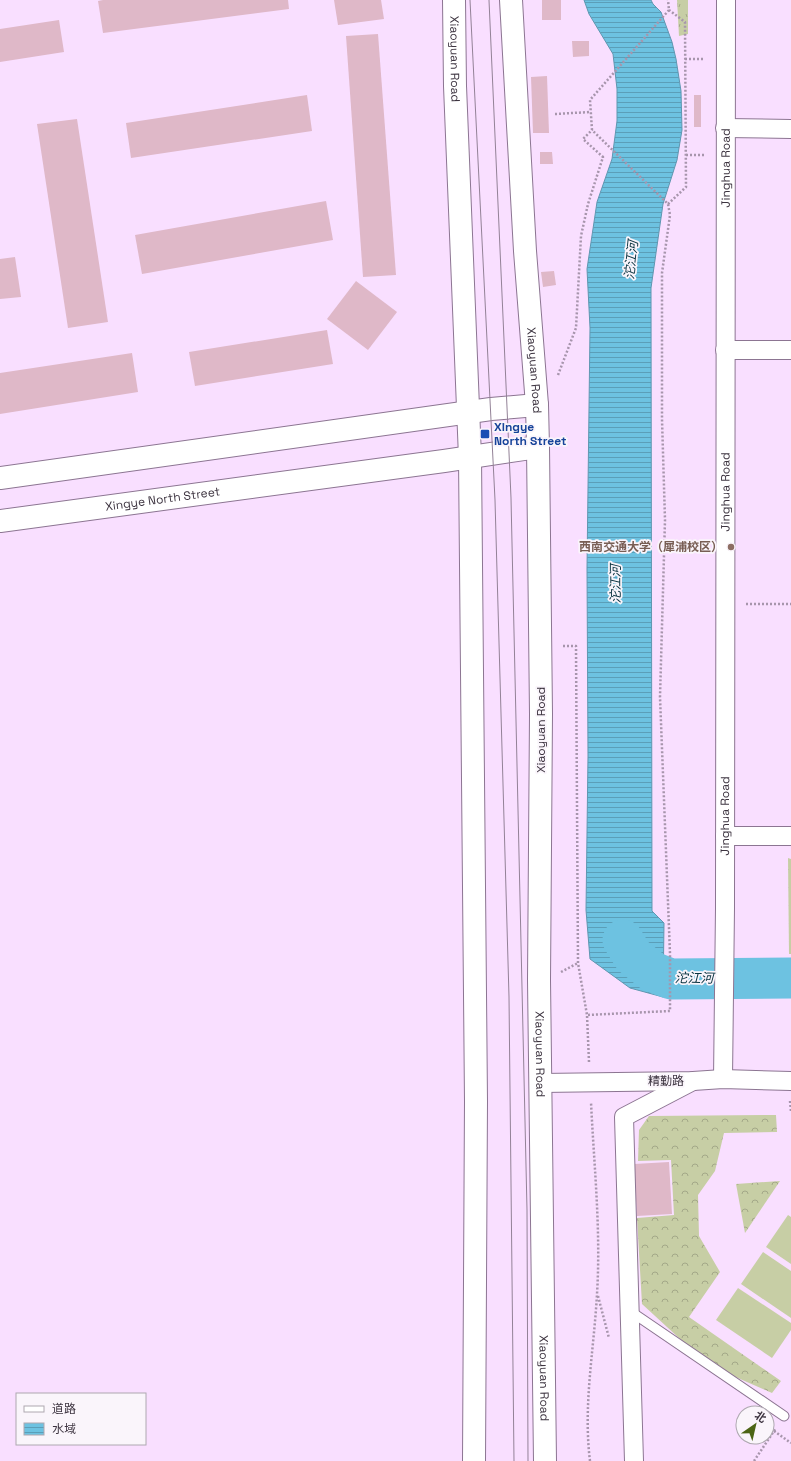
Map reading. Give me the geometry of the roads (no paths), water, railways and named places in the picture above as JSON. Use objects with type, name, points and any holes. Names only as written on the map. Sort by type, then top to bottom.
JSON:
[{"type":"street","name":"Xiaoyuan Road","points":[[454,0],[455,86],[470,457],[476,1093],[474,1461]]},
{"type":"street","name":"Xiaoyuan Road","points":[[511,0],[525,252],[537,405],[538,447],[541,706],[539,980],[545,1461]]},
{"type":"street","name":"Jinghua Road","points":[[723,1079],[725,908],[726,0]]},
{"type":"street","points":[[726,128],[791,129]]},
{"type":"street","points":[[725,350],[791,350]]},
{"type":"street","points":[[0,478],[469,412],[537,405]]},
{"type":"street","name":"Xingye North Street","points":[[0,521],[538,447]]},
{"type":"street","points":[[725,836],[791,836]]},
{"type":"street","name":"精勤路","points":[[541,1083],[693,1081],[723,1079],[791,1081]]},
{"type":"street","points":[[634,1461],[624,1116],[693,1081]]},
{"type":"lane","points":[[630,1311],[784,1416]]},
{"type":"water","points":[[584,0],[651,0],[661,12],[672,42],[681,91],[682,130],[677,160],[663,204],[651,288],[652,911],[664,923],[663,997],[630,988],[590,959],[586,910],[588,756],[587,568],[590,328],[587,269],[597,202],[612,159],[617,121],[617,89],[613,54],[589,14]]},
{"type":"waterway","name":"沱江河","points":[[623,940],[633,956],[653,972],[671,979],[791,978]]},
{"type":"tram line","points":[[470,0],[495,500],[509,997],[514,1461]]},
{"type":"tram line","points":[[489,0],[511,498],[527,1210],[528,1461]]},
{"type":"place","name":"Xingye North Street","points":[[485,434]]},
{"type":"place","name":"西南交通大学（犀浦校区）","points":[[731,547]]}]
